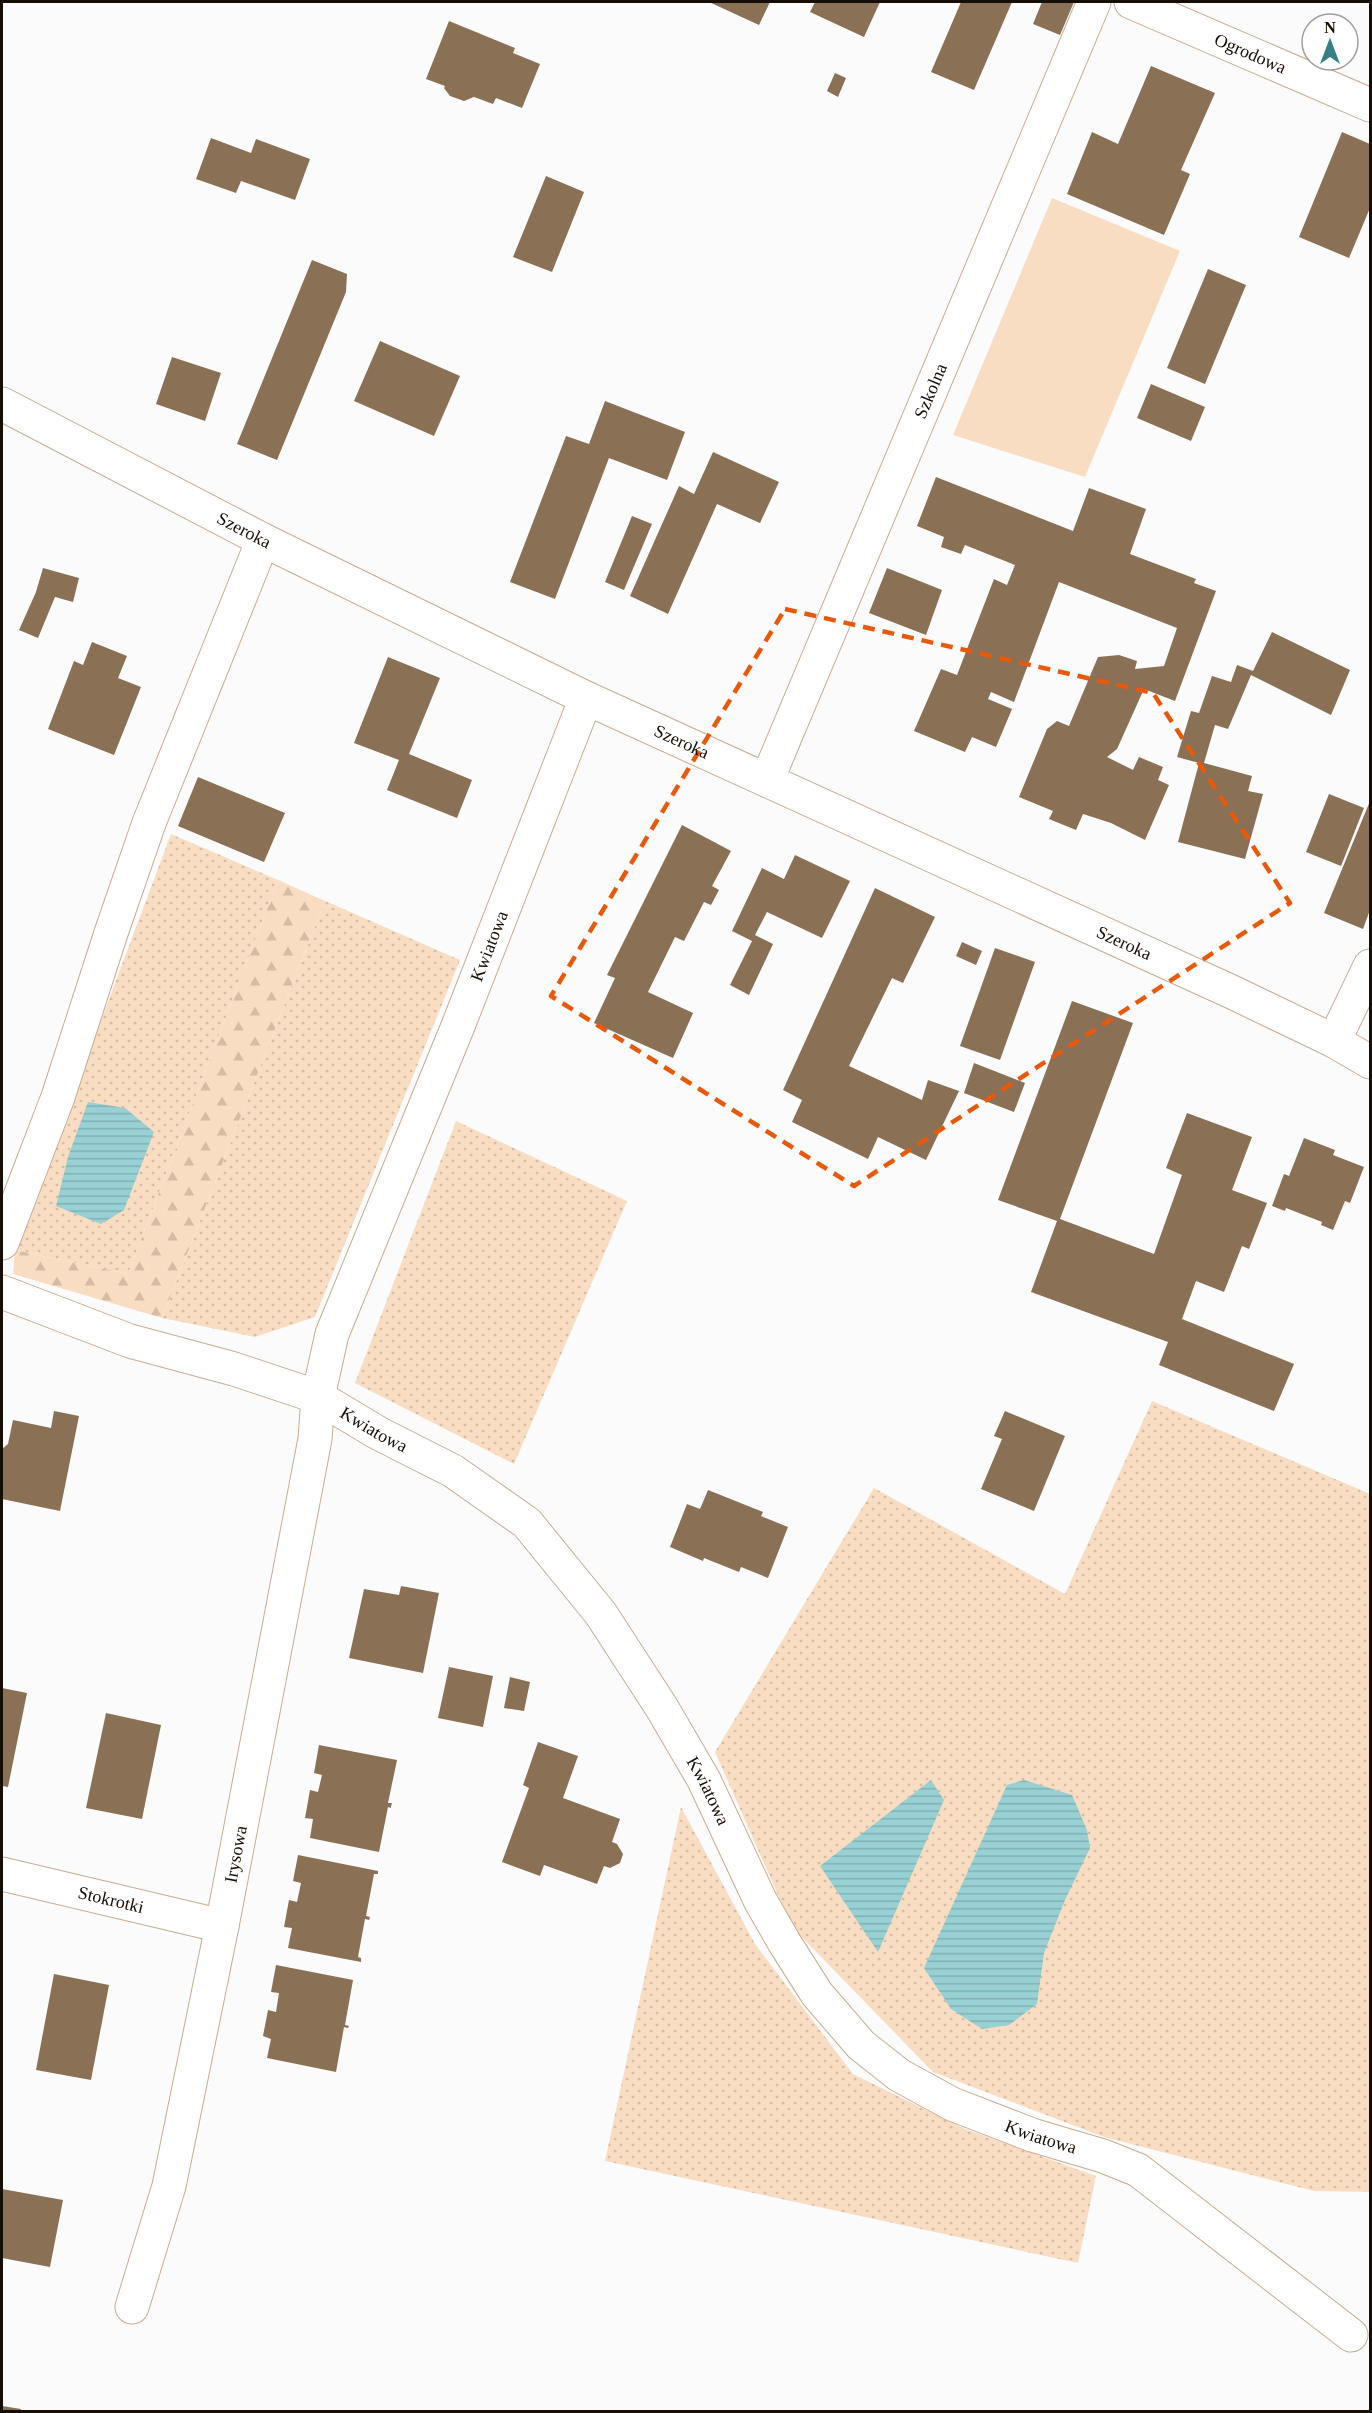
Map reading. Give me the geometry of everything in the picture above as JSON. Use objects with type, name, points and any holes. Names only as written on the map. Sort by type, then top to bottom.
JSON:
[{"type":"street","name":"Szkolna","points":[[767,780],[1094,2]]},
{"type":"street","name":"Ogrodowa","points":[[1131,2],[1371,105]]},
{"type":"street","name":"Szeroka","points":[[2,404],[263,540],[586,698],[1232,992],[1334,1041],[1371,1062]]},
{"type":"street","points":[[2,1243],[58,1097],[149,823],[263,540]]},
{"type":"street","name":"Kwiatowa","points":[[318,1397],[332,1334],[458,1026],[586,698]]},
{"type":"street","points":[[1334,1041],[1371,966]]},
{"type":"street","name":"Kwiatowa","points":[[2,1292],[130,1341],[234,1369],[318,1397],[378,1433],[453,1471],[527,1523],[601,1614],[662,1708],[704,1780],[760,1900],[784,1942],[817,1994],[861,2045],[899,2075],[952,2104],[1032,2135],[1103,2156],[1137,2170],[1351,2335]]},
{"type":"street","name":"Irysowa","points":[[132,2307],[169,2186],[222,1926],[315,1439],[318,1397]]},
{"type":"street","name":"Stokrotki","points":[[2,1874],[222,1926]]},
{"type":"highlighted area","points":[[785,609],[1153,693],[1290,903],[854,1186],[551,996]]},
{"type":"green space","points":[[1052,198],[1180,251],[1085,477],[953,435]]},
{"type":"green space","points":[[171,834],[278,880],[128,1274],[15,1250]]},
{"type":"green space","points":[[278,880],[325,901],[162,1318],[13,1274],[15,1250],[128,1274]]},
{"type":"green space","points":[[325,901],[460,960],[315,1317],[255,1337],[162,1318]]},
{"type":"green space","points":[[456,1121],[627,1201],[514,1464],[355,1383]]},
{"type":"green space","points":[[1152,1401],[1370,1494],[1370,2192],[1314,2191],[1104,2137],[933,2072],[792,1927],[715,1752],[874,1488],[1065,1594]]},
{"type":"green space","points":[[681,1807],[755,1944],[853,2074],[965,2129],[1096,2176],[1078,2263],[605,2161]]},
{"type":"water","points":[[88,1102],[125,1108],[154,1132],[124,1210],[101,1224],[56,1206],[68,1157]]},
{"type":"water","points":[[931,1780],[944,1800],[878,1952],[820,1866]]},
{"type":"water","points":[[1024,1780],[1072,1795],[1087,1830],[1090,1848],[1065,1900],[1044,1953],[1037,2004],[1009,2025],[982,2029],[951,2009],[924,1968],[1007,1785]]},
{"type":"building","points":[[709,2],[770,2],[759,25]]},
{"type":"building","points":[[815,2],[880,2],[864,37],[810,12]]},
{"type":"building","points":[[961,2],[1012,2],[974,90],[931,72]]},
{"type":"building","points":[[1042,2],[1074,2],[1060,35],[1033,24]]},
{"type":"building","points":[[449,21],[515,48],[513,53],[540,64],[522,108],[496,98],[493,104],[474,97],[464,101],[450,96],[445,86],[426,79]]},
{"type":"building","points":[[1151,66],[1215,93],[1181,170],[1190,174],[1164,235],[1067,194],[1092,132],[1118,144]]},
{"type":"building","points":[[835,73],[846,78],[838,97],[827,91]]},
{"type":"building","points":[[1342,132],[1370,144],[1370,208],[1349,258],[1299,237]]},
{"type":"building","points":[[211,138],[251,153],[256,139],[310,159],[295,200],[241,181],[236,193],[196,179]]},
{"type":"building","points":[[546,176],[584,192],[552,272],[513,257]]},
{"type":"building","points":[[312,260],[347,274],[346,292],[277,460],[237,444]]},
{"type":"building","points":[[1208,269],[1246,285],[1205,384],[1167,368]]},
{"type":"building","points":[[380,341],[460,376],[434,436],[354,401]]},
{"type":"building","points":[[172,357],[221,373],[205,421],[156,404]]},
{"type":"building","points":[[1151,384],[1205,407],[1191,441],[1137,418]]},
{"type":"building","points":[[605,401],[685,432],[667,480],[609,458],[555,599],[510,582],[566,436],[589,444]]},
{"type":"building","points":[[713,452],[779,482],[760,523],[717,504],[668,614],[630,596],[679,486],[694,494]]},
{"type":"building","points":[[936,477],[1073,531],[1089,488],[1146,509],[1130,554],[1196,579],[1194,583],[1216,591],[1175,701],[1144,689],[1117,749],[1107,757],[1133,770],[1139,757],[1163,767],[1158,780],[1169,785],[1145,840],[1111,823],[1083,814],[1076,830],[1049,819],[1053,811],[1019,797],[1047,729],[1057,721],[1069,726],[1098,657],[1119,655],[1137,661],[1135,669],[1164,666],[1177,628],[1059,582],[1014,702],[991,692],[988,699],[1012,709],[996,747],[972,737],[965,752],[914,731],[941,669],[957,675],[994,579],[1007,585],[1015,565],[965,545],[961,554],[941,547],[944,537],[917,526]]},
{"type":"building","points":[[632,516],[652,524],[624,590],[605,582]]},
{"type":"building","points":[[43,568],[79,578],[73,602],[55,597],[38,638],[19,630],[36,592]]},
{"type":"building","points":[[887,568],[942,590],[926,635],[869,613]]},
{"type":"building","points":[[1272,632],[1350,670],[1331,715],[1251,675],[1228,729],[1215,725],[1204,763],[1252,776],[1248,791],[1263,794],[1245,859],[1178,842],[1199,763],[1177,757],[1191,711],[1199,713],[1212,676],[1231,682],[1237,665],[1253,671]]},
{"type":"building","points":[[92,642],[127,656],[118,678],[141,687],[114,755],[48,729],[74,661],[83,665]]},
{"type":"building","points":[[388,657],[440,678],[409,754],[472,780],[457,818],[387,790],[399,760],[354,743]]},
{"type":"building","points":[[198,777],[285,813],[264,862],[178,826]]},
{"type":"building","points":[[1329,794],[1364,808],[1341,866],[1306,852]]},
{"type":"building","points":[[1370,801],[1370,910],[1363,929],[1324,913]]},
{"type":"building","points":[[682,825],[731,851],[712,886],[719,890],[711,905],[704,902],[684,941],[675,937],[648,992],[693,1013],[673,1058],[594,1023],[615,978],[607,975]]},
{"type":"building","points":[[795,855],[850,881],[822,938],[767,912],[755,935],[773,944],[749,995],[730,985],[752,941],[732,931],[762,868],[784,879]]},
{"type":"building","points":[[875,888],[935,917],[903,983],[892,978],[849,1066],[922,1100],[928,1080],[959,1091],[926,1160],[878,1137],[868,1159],[792,1122],[802,1100],[783,1090]]},
{"type":"building","points":[[962,942],[982,951],[976,965],[956,956]]},
{"type":"building","points":[[995,948],[1035,962],[1000,1060],[960,1046]]},
{"type":"building","points":[[1072,1001],[1133,1023],[1060,1219],[1154,1254],[1182,1175],[1166,1168],[1187,1113],[1252,1137],[1232,1190],[1267,1203],[1249,1249],[1242,1246],[1224,1292],[1196,1281],[1182,1319],[1294,1364],[1274,1411],[1159,1365],[1168,1342],[1031,1292],[1057,1221],[998,1200]]},
{"type":"building","points":[[974,1063],[1025,1083],[1014,1112],[964,1093]]},
{"type":"building","points":[[1304,1138],[1335,1150],[1333,1155],[1364,1167],[1350,1203],[1345,1201],[1333,1230],[1321,1225],[1322,1222],[1286,1208],[1285,1211],[1272,1206],[1284,1174],[1289,1176]]},
{"type":"building","points":[[54,1411],[79,1416],[60,1511],[2,1499],[2,1449],[8,1444],[13,1420],[51,1428]]},
{"type":"building","points":[[1005,1411],[1065,1436],[1034,1511],[981,1489],[1002,1439],[994,1436]]},
{"type":"building","points":[[708,1490],[763,1512],[761,1516],[788,1527],[768,1578],[741,1567],[739,1572],[704,1558],[703,1561],[670,1547],[687,1504],[700,1509]]},
{"type":"building","points":[[401,1586],[439,1593],[423,1673],[349,1658],[364,1589],[399,1595]]},
{"type":"building","points":[[449,1667],[493,1676],[483,1727],[438,1718]]},
{"type":"building","points":[[510,1677],[530,1682],[524,1711],[504,1708]]},
{"type":"building","points":[[2,1688],[27,1693],[8,1787],[2,1786]]},
{"type":"building","points":[[106,1713],[161,1725],[142,1819],[86,1808]]},
{"type":"building","points":[[538,1742],[578,1756],[563,1798],[620,1819],[612,1842],[617,1844],[623,1854],[620,1863],[610,1868],[604,1866],[597,1884],[544,1865],[540,1876],[502,1862],[529,1788],[523,1785]]},
{"type":"building","points":[[319,1745],[397,1760],[388,1803],[392,1803],[391,1808],[388,1807],[379,1852],[310,1838],[313,1819],[305,1818],[310,1790],[318,1792],[322,1775],[314,1773]]},
{"type":"building","points":[[298,1855],[378,1871],[378,1874],[374,1874],[366,1916],[370,1917],[369,1920],[365,1919],[358,1957],[361,1958],[361,1962],[288,1948],[292,1928],[284,1927],[289,1900],[297,1902],[301,1883],[293,1881]]},
{"type":"building","points":[[276,1965],[353,1980],[345,2025],[349,2026],[344,2027],[336,2072],[267,2058],[271,2039],[263,2036],[268,2010],[276,2012],[279,1993],[271,1992]]},
{"type":"building","points":[[54,1974],[109,1985],[91,2080],[36,2070]]},
{"type":"building","points":[[2,2189],[63,2200],[50,2267],[2,2258]]},
{"type":"building","points":[[2,2406],[21,2409],[20,2412],[2,2412]]}]
